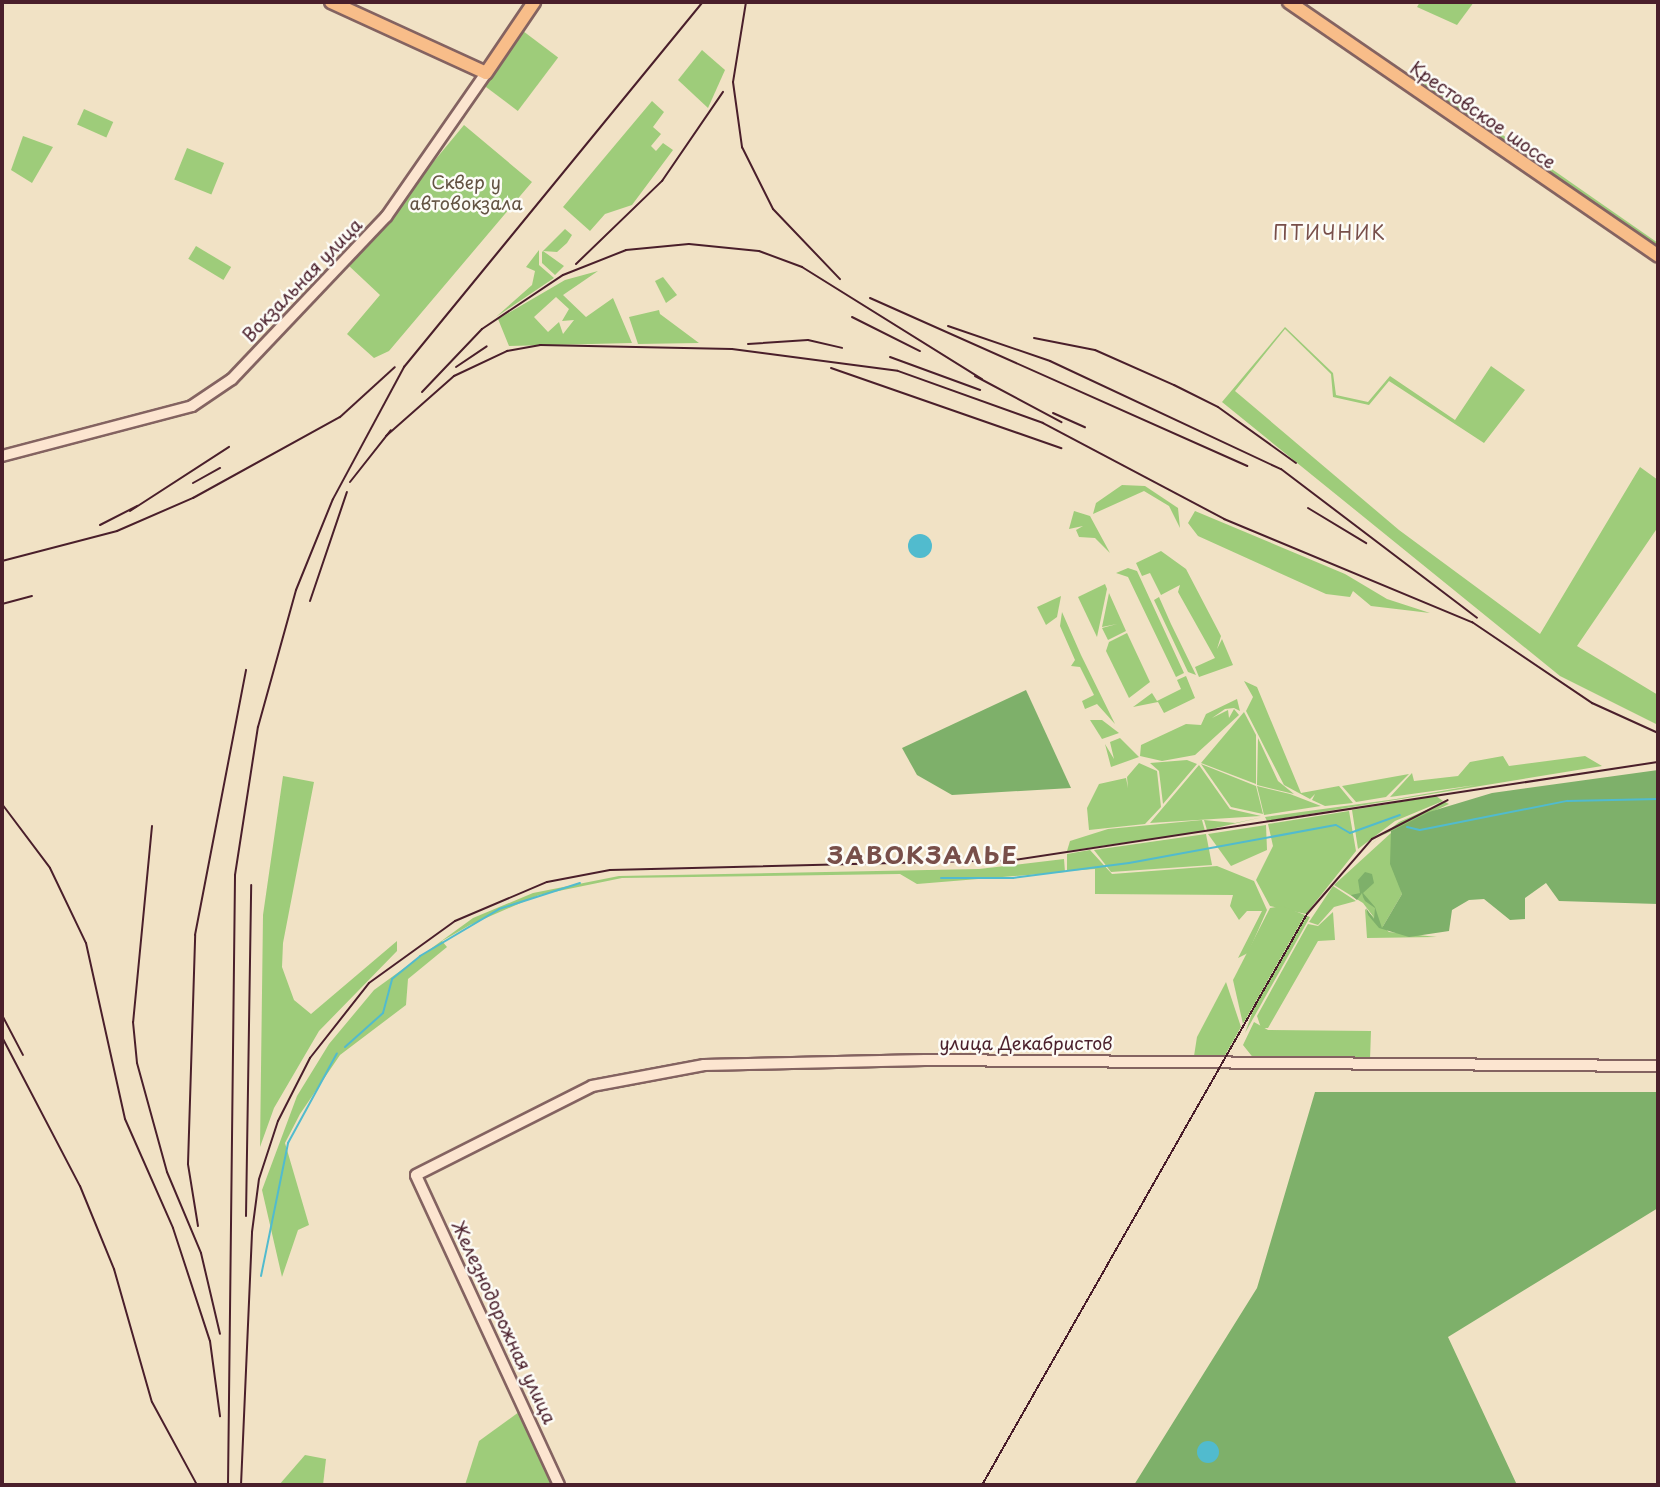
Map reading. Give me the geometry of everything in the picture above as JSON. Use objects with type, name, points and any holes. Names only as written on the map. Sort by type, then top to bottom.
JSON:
[{"type":"main road","points":[[331,2],[486,73]]},
{"type":"main road","name":"Вокзальная улица","points":[[486,73],[534,2]]},
{"type":"main road","name":"Крестовское шоссе","points":[[1289,2],[1658,256]]},
{"type":"street","name":"Вокзальная улица","points":[[2,456],[192,405],[232,379],[386,217],[486,73]]},
{"type":"street","name":"улица Декабристов","points":[[416,1175],[592,1086],[688,1067],[925,1060],[1658,1066]]},
{"type":"street","name":"Железнодорожная улица","points":[[416,1175],[559,1485]]},
{"type":"green space","points":[[1420,2],[1474,2],[1457,25],[1417,7]]},
{"type":"green space","points":[[523,31],[558,57],[518,111],[483,85]]},
{"type":"green space","points":[[702,50],[725,70],[708,108],[678,80]]},
{"type":"green space","points":[[1425,81],[1658,243],[1658,249],[1419,84]]},
{"type":"green space","points":[[652,101],[664,112],[653,127],[661,134],[651,146],[656,151],[663,143],[673,150],[632,205],[605,214],[590,231],[563,207]]},
{"type":"green space","points":[[84,109],[113,122],[106,138],[77,125]]},
{"type":"green space","name":"Сквер у автовокзала","points":[[464,125],[532,182],[389,351],[374,358],[347,334],[380,295],[348,265]]},
{"type":"green space","points":[[23,136],[53,147],[32,183],[11,170]]},
{"type":"green space","points":[[187,148],[224,163],[211,195],[174,180]]},
{"type":"green space","points":[[565,229],[572,235],[557,252],[543,251]]},
{"type":"green space","points":[[196,246],[231,267],[223,280],[188,259]]},
{"type":"green space","points":[[539,250],[539,265],[554,278],[496,317],[532,285],[535,271],[526,267]]},
{"type":"green space","points":[[543,251],[564,266],[555,275],[542,263]]},
{"type":"green space","points":[[598,271],[563,295],[586,317],[613,298],[632,343],[509,346],[498,319],[565,280]],"holes":[[[556,297],[569,309],[562,321],[574,320],[563,334],[559,322],[548,332],[534,317]]]},
{"type":"green space","points":[[663,277],[677,295],[666,303],[655,281]]},
{"type":"green space","points":[[659,310],[660,314],[699,343],[638,344],[629,317]]},
{"type":"green space","points":[[1285,327],[1333,373],[1336,395],[1368,402],[1390,376],[1455,420],[1491,366],[1525,390],[1484,443],[1389,381],[1369,405],[1333,397],[1331,374],[1285,329],[1235,391],[1399,530],[1540,634],[1640,467],[1658,480],[1658,527],[1577,646],[1658,695],[1658,725],[1560,676],[1222,402]]},
{"type":"green space","points":[[1122,485],[1145,486],[1178,508],[1180,528],[1169,506],[1144,491],[1093,514],[1096,503]]},
{"type":"green space","points":[[1074,511],[1090,516],[1110,553],[1095,538],[1079,537],[1076,530],[1083,526],[1069,529]]},
{"type":"green space","points":[[1195,511],[1345,574],[1387,599],[1430,613],[1371,606],[1353,591],[1350,597],[1326,594],[1198,536],[1188,523]]},
{"type":"green space","points":[[1161,551],[1186,569],[1221,636],[1217,649],[1222,639],[1233,665],[1199,677],[1195,667],[1215,658],[1178,592],[1180,585],[1161,595],[1150,573],[1142,576],[1136,563]]},
{"type":"green space","points":[[1128,568],[1137,571],[1184,673],[1176,677],[1128,577],[1116,573]]},
{"type":"green space","points":[[1105,584],[1107,589],[1097,637],[1078,597]]},
{"type":"green space","points":[[1109,593],[1126,631],[1108,640],[1102,628],[1117,624],[1102,627]]},
{"type":"green space","points":[[1061,596],[1057,617],[1046,625],[1037,607]]},
{"type":"green space","points":[[1159,597],[1196,675],[1188,672],[1154,600]]},
{"type":"green space","points":[[1062,612],[1115,724],[1097,704],[1085,709],[1082,701],[1094,695],[1080,667],[1071,666],[1075,660],[1060,626]]},
{"type":"green space","points":[[1127,633],[1150,682],[1129,698],[1106,651],[1109,642]]},
{"type":"green space","points":[[1186,676],[1195,698],[1164,713],[1158,702],[1133,707],[1152,693],[1157,701],[1181,689],[1177,680]]},
{"type":"green space","points":[[1244,681],[1257,687],[1301,793],[1339,786],[1353,803],[1325,806],[1312,800],[1315,794],[1310,799],[1284,785],[1246,711],[1253,697]]},
{"type":"green space","points":[[1026,690],[1071,788],[952,795],[917,775],[902,748]]},
{"type":"green space","points":[[1237,699],[1240,711],[1234,708],[1225,709],[1212,718],[1228,710],[1229,718],[1234,709],[1239,715],[1195,755],[1162,761],[1140,756],[1141,745],[1186,724],[1201,725],[1206,714]]},
{"type":"green space","points":[[1244,712],[1256,735],[1256,784],[1201,763]]},
{"type":"green space","points":[[1090,720],[1102,720],[1119,733],[1102,739]]},
{"type":"green space","points":[[1120,738],[1139,757],[1111,767],[1105,744],[1114,759],[1110,742]]},
{"type":"green space","points":[[1258,738],[1278,781],[1294,794],[1257,785]]},
{"type":"green space","points":[[1503,756],[1509,766],[1585,756],[1602,766],[1267,821],[1265,817],[1476,785],[1390,797],[1412,773],[1414,781],[1458,776],[1470,762]]},
{"type":"green space","points":[[1187,760],[1197,764],[1163,804],[1159,771],[1150,763]]},
{"type":"green space","points":[[1139,763],[1157,771],[1161,807],[1145,824],[1089,830],[1087,808],[1099,784],[1126,778],[1128,788],[1127,777]]},
{"type":"green space","points":[[1201,764],[1256,786],[1263,814],[1231,807]]},
{"type":"green space","points":[[1199,765],[1230,809],[1261,816],[1150,823]]},
{"type":"green space","points":[[1658,770],[1658,904],[1559,901],[1546,883],[1525,898],[1525,919],[1510,920],[1484,899],[1469,900],[1452,910],[1449,931],[1409,937],[1379,928],[1368,915],[1366,908],[1374,919],[1375,908],[1365,901],[1362,893],[1357,900],[1351,895],[1360,893],[1358,880],[1365,872],[1372,874],[1374,883],[1363,893],[1375,907],[1382,928],[1402,894],[1390,864],[1391,831],[1429,812],[1492,793]]},
{"type":"green space","points":[[1409,774],[1386,797],[1356,802],[1342,786]]},
{"type":"green space","points":[[283,776],[314,782],[283,943],[282,967],[294,1000],[311,1014],[397,941],[397,951],[319,1031],[274,1108],[260,1147],[263,915]]},
{"type":"green space","points":[[1257,786],[1290,794],[1321,806],[1264,815]]},
{"type":"green space","points":[[1436,796],[1443,801],[1395,821],[1358,849],[1352,810]]},
{"type":"green space","points":[[1445,802],[1449,804],[1383,835],[1359,854],[1399,822]]},
{"type":"green space","points":[[1349,811],[1356,851],[1306,914],[1270,906],[1256,880],[1273,846],[1268,824]]},
{"type":"green space","points":[[1263,817],[1207,830],[1204,820],[1235,823]]},
{"type":"green space","points":[[1202,820],[1205,831],[1067,851],[1070,841],[1108,829]]},
{"type":"green space","points":[[1266,825],[1267,850],[1231,866],[1208,834]]},
{"type":"green space","points":[[1391,833],[1402,894],[1382,928],[1363,903],[1334,885]]},
{"type":"green space","points":[[1206,834],[1212,865],[1111,872],[1094,850]]},
{"type":"green space","points":[[1090,850],[1112,874],[1217,866],[1254,881],[1267,910],[1248,953],[1238,958],[1262,911],[1247,911],[1239,920],[1230,906],[1233,895],[1095,894],[1095,869],[1067,871],[1067,854]]},
{"type":"green space","points":[[1064,859],[1065,872],[917,884],[900,874],[622,878],[539,895],[470,925],[442,941],[447,947],[408,979],[406,1005],[340,1055],[300,1114],[285,1143],[309,1225],[298,1230],[282,1277],[262,1190],[297,1096],[329,1044],[374,990],[473,918],[533,893],[619,876],[979,869]]},
{"type":"green space","points":[[1333,886],[1356,901],[1334,907],[1318,925],[1309,922]]},
{"type":"green space","points":[[1282,906],[1305,915],[1243,1024],[1233,980],[1270,908]]},
{"type":"green space","points":[[1365,909],[1389,932],[1437,937],[1367,938]]},
{"type":"green space","points":[[1333,912],[1335,940],[1318,941],[1268,1028],[1261,1028],[1257,1016],[1308,924],[1318,926]]},
{"type":"green space","points":[[1307,916],[1310,917],[1245,1033],[1255,1005]]},
{"type":"green space","points":[[1226,982],[1241,1027],[1223,1059],[1194,1056],[1197,1037]]},
{"type":"green space","points":[[1254,1022],[1268,1030],[1371,1031],[1370,1060],[1255,1060],[1243,1045]]},
{"type":"green space","points":[[1315,1092],[1658,1092],[1658,1208],[1448,1337],[1517,1485],[1134,1485],[1257,1288]]},
{"type":"green space","points":[[519,1412],[554,1485],[465,1485],[479,1441]]},
{"type":"green space","points":[[305,1455],[326,1459],[323,1485],[279,1485]]},
{"type":"water","points":[[920,534],[929,537],[932,546],[929,555],[920,558],[911,555],[908,546],[911,537]]},
{"type":"water","points":[[1204,1441],[1212,1441],[1219,1448],[1219,1456],[1212,1463],[1204,1463],[1197,1456],[1197,1448]]},
{"type":"waterway","points":[[1407,827],[1420,830],[1567,801],[1658,799]]},
{"type":"waterway","points":[[941,878],[1013,878],[1129,863],[1336,825],[1350,833],[1400,815]]},
{"type":"waterway","points":[[345,1047],[383,1013],[392,979],[420,956],[499,909],[580,883]]},
{"type":"waterway","points":[[261,1276],[288,1143],[337,1053]]},
{"type":"railway","points":[[228,1485],[235,875],[258,727],[296,590],[333,499],[404,367],[703,2]]},
{"type":"railway","points":[[746,2],[733,82],[742,147],[773,209],[840,279]]},
{"type":"railway","points":[[576,264],[662,181],[723,92]]},
{"type":"railway","points":[[422,392],[482,329],[563,275],[626,250],[689,244],[759,251],[802,267],[982,379]]},
{"type":"railway","points":[[870,298],[1247,466]]},
{"type":"railway","points":[[852,317],[920,351]]},
{"type":"railway","points":[[948,326],[1050,361],[1281,469],[1477,618]]},
{"type":"railway","points":[[1034,338],[1095,350],[1174,385],[1218,407],[1296,463]]},
{"type":"railway","points":[[748,344],[808,340],[842,348]]},
{"type":"railway","points":[[386,436],[454,376],[507,351],[540,345],[732,349],[898,371],[1043,423],[1224,519],[1472,622],[1592,703],[1658,733]]},
{"type":"railway","points":[[456,367],[487,346]]},
{"type":"railway","points":[[890,357],[980,390]]},
{"type":"railway","points":[[2,561],[117,531],[193,498],[340,417],[395,367]]},
{"type":"railway","points":[[831,368],[1061,448]]},
{"type":"railway","points":[[975,376],[1061,422]]},
{"type":"railway","points":[[1053,413],[1085,427]]},
{"type":"railway","points":[[350,482],[391,430]]},
{"type":"railway","points":[[130,511],[229,447]]},
{"type":"railway","points":[[193,483],[220,468]]},
{"type":"railway","points":[[310,601],[347,492]]},
{"type":"railway","points":[[100,525],[137,506]]},
{"type":"railway","points":[[1308,508],[1366,543]]},
{"type":"railway","points":[[2,604],[32,596]]},
{"type":"railway","points":[[198,1226],[188,1164],[195,935],[246,670]]},
{"type":"railway","points":[[241,1485],[252,1232],[259,1179],[278,1121],[310,1058],[369,983],[455,921],[547,882],[610,870],[1015,860],[1658,762]]},
{"type":"railway","points":[[982,1485],[1307,914],[1372,839],[1448,800]]},
{"type":"railway","points":[[2,804],[50,868],[86,943],[125,1119],[173,1228],[210,1341],[220,1416]]},
{"type":"railway","points":[[152,826],[133,1022],[137,1063],[167,1172],[201,1253],[220,1334]]},
{"type":"railway","points":[[246,1216],[251,885]]},
{"type":"railway","points":[[2,1015],[23,1055]]},
{"type":"railway","points":[[2,1037],[80,1186],[114,1269],[152,1402],[197,1485]]},
{"type":"district","name":"ПТИЧНИК","points":[[1330,233]]},
{"type":"district","name":"ЗАВОКЗАЛЬЕ","points":[[923,855]]}]
